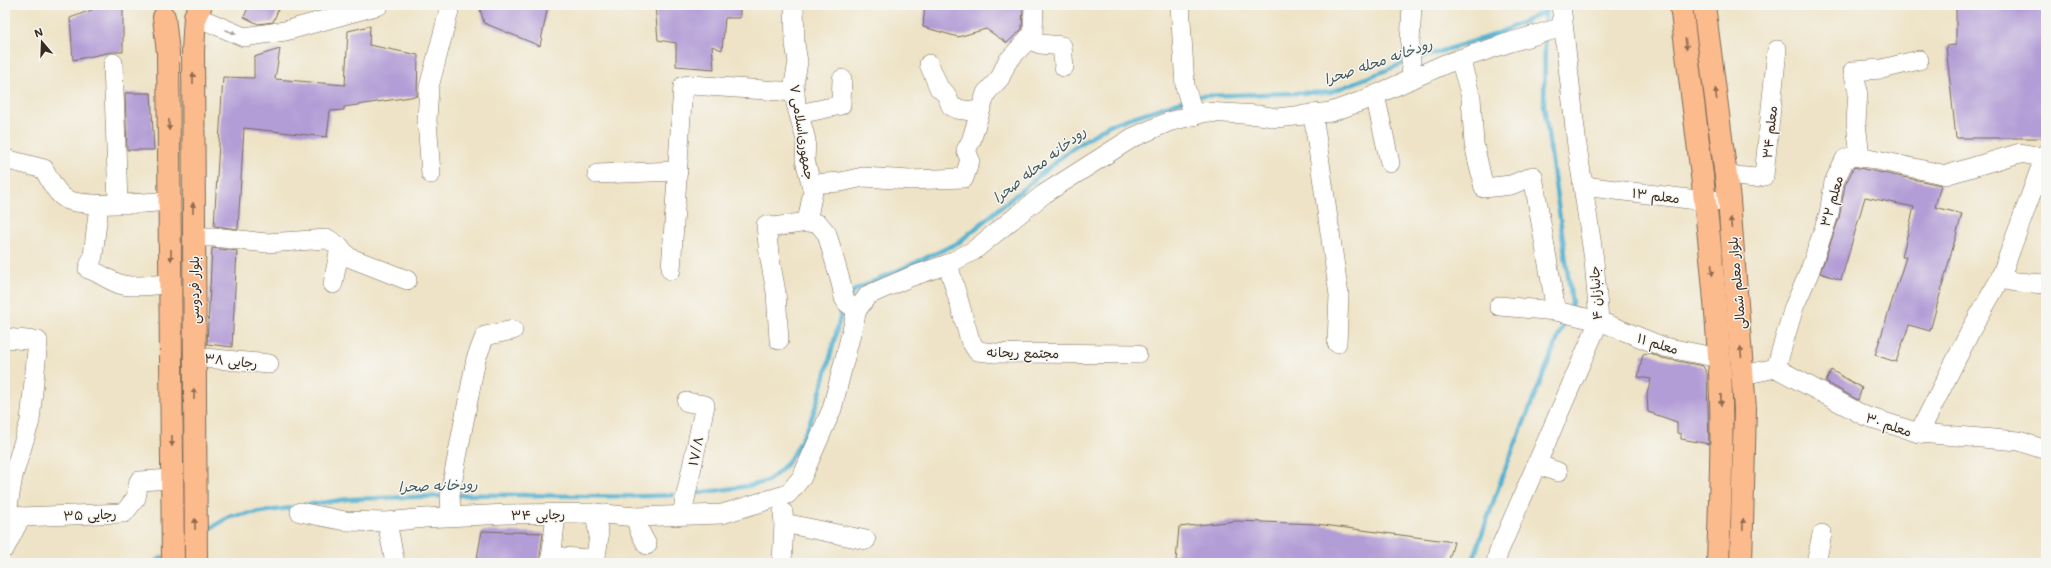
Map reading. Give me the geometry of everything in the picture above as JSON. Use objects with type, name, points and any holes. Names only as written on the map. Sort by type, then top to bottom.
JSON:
[{"type":"main road","name":"بلوار معلم شمالی","points":[[1681,5],[1705,201],[1719,358],[1722,420],[1718,563]]},
{"type":"main road","name":"بلوار معلم شمالی","points":[[1704,5],[1729,200],[1743,375],[1745,416],[1741,563]]},
{"type":"main road","points":[[160,11],[172,21],[182,21],[198,11]]},
{"type":"main road","name":"بلوار فردوسی","points":[[160,11],[168,53],[173,563]]},
{"type":"main road","name":"بلوار فردوسی","points":[[196,563],[193,51],[198,11]]},
{"type":"main road","points":[[1702,179],[1726,175]]},
{"type":"street","points":[[198,11],[244,37],[285,31],[379,5]]},
{"type":"street","points":[[431,174],[427,120],[429,87],[449,11],[448,5]]},
{"type":"street","name":"جمهوری‌اسلامی ۷","points":[[794,5],[795,44],[798,62],[794,84],[799,114],[806,140],[805,160],[813,191],[807,222]]},
{"type":"street","points":[[812,184],[841,182],[863,177],[910,180],[964,178],[970,160],[966,150],[971,141],[986,93],[1000,78],[1007,62],[1033,34],[1034,5]]},
{"type":"street","points":[[1180,5],[1185,86],[1194,115]]},
{"type":"street","points":[[1412,5],[1410,44],[1412,78]]},
{"type":"street","name":"جانبازان ۴","points":[[1496,563],[1498,553],[1599,321],[1594,260],[1583,186],[1561,5]]},
{"type":"street","points":[[779,340],[776,292],[769,254],[766,225],[774,226],[807,222],[819,224],[827,234],[841,283],[849,304],[910,276],[948,264],[973,251],[1044,194],[1126,141],[1168,122],[1206,112],[1259,115],[1277,118],[1331,112],[1460,59],[1563,27]]},
{"type":"street","points":[[1028,39],[1040,44],[1062,46],[1064,67]]},
{"type":"street","name":"معلم ۳۴","points":[[1726,175],[1755,178],[1764,176],[1777,50]]},
{"type":"street","points":[[1460,59],[1471,97],[1474,144],[1484,188],[1511,185],[1533,176],[1564,313]]},
{"type":"street","points":[[1918,433],[1972,328],[2000,279],[2045,156],[2020,154],[1946,175],[1860,157],[1856,123],[1858,90],[1853,71],[1882,69],[1919,60]]},
{"type":"street","points":[[113,63],[118,202]]},
{"type":"street","points":[[929,64],[939,88],[946,94],[951,106],[957,109],[979,112]]},
{"type":"street","points":[[799,114],[840,106],[842,79]]},
{"type":"street","points":[[671,270],[683,86],[691,85],[795,92]]},
{"type":"street","points":[[1375,95],[1390,163]]},
{"type":"street","points":[[1313,114],[1339,295],[1337,342]]},
{"type":"street","name":"معلم ۳۲","points":[[1776,368],[1794,307],[1809,273],[1829,214],[1834,182],[1845,159],[1853,156],[1860,157]]},
{"type":"street","points":[[5,159],[44,169],[51,183],[66,199],[99,205],[118,202],[170,201]]},
{"type":"street","points":[[597,174],[678,171]]},
{"type":"street","name":"معلم ۱۳","points":[[1583,186],[1705,201],[1729,200]]},
{"type":"street","points":[[99,205],[92,256],[88,269],[100,272],[113,282],[125,286],[171,284]]},
{"type":"street","points":[[193,237],[214,237],[266,243],[328,239],[340,247],[348,257],[408,280]]},
{"type":"street","points":[[333,284],[340,247]]},
{"type":"street","name":"مجتمع ریحانه","points":[[948,264],[970,340],[977,351],[995,353],[1136,354]]},
{"type":"street","points":[[2000,279],[2016,282],[2046,284]]},
{"type":"street","name":"رجایی ۳۴","points":[[300,512],[345,521],[387,522],[451,516],[595,513],[635,517],[682,514],[722,514],[788,494],[802,477],[832,409],[849,304]]},
{"type":"street","name":"معلم ۱۱","points":[[1499,306],[1564,313],[1599,321],[1664,347],[1719,358]]},
{"type":"street","points":[[451,516],[450,494],[476,360],[485,336],[513,330]]},
{"type":"street","points":[[5,338],[38,341],[30,421],[13,476],[7,512],[21,517],[5,548]]},
{"type":"street","name":"رجایی ۳۸","points":[[194,357],[268,364]]},
{"type":"street","points":[[1743,375],[1776,368]]},
{"type":"street","name":"معلم ۳۰","points":[[1776,368],[1864,416],[1918,433],[2019,441],[2046,450]]},
{"type":"street","name":"۱۷/۸","points":[[682,514],[705,405],[687,402]]},
{"type":"street","points":[[1536,464],[1558,472]]},
{"type":"street","name":"رجایی ۳۵","points":[[21,517],[124,513],[136,498],[139,481],[172,479]]},
{"type":"street","points":[[775,498],[783,511],[784,523],[782,563]]},
{"type":"street","points":[[552,514],[555,522],[551,560],[588,559],[596,556],[599,536],[595,513]]},
{"type":"street","points":[[635,517],[640,532],[647,545]]},
{"type":"street","points":[[387,522],[395,563]]},
{"type":"street","points":[[784,523],[866,540]]},
{"type":"street","points":[[1816,563],[1822,534]]},
{"type":"building","points":[[94,5],[123,5],[123,52],[112,52],[73,60],[70,18],[94,9]]},
{"type":"building","points":[[249,5],[280,5],[273,22],[258,24],[244,17]]},
{"type":"building","points":[[479,5],[548,5],[540,46],[484,23]]},
{"type":"building","points":[[655,5],[740,5],[740,18],[725,18],[722,50],[712,46],[714,69],[676,66],[676,43],[658,40]]},
{"type":"building","points":[[925,5],[1023,5],[1022,29],[1007,43],[986,29],[958,37],[923,27]]},
{"type":"building","points":[[1956,5],[2046,5],[2046,138],[1956,138],[1946,46],[1956,45]]},
{"type":"building","points":[[370,26],[369,45],[418,55],[417,96],[344,107],[344,110],[330,111],[327,137],[244,128],[238,229],[214,226],[223,77],[254,78],[254,57],[280,49],[275,79],[345,85],[348,31]]},
{"type":"building","points":[[125,93],[151,93],[154,150],[127,150]]},
{"type":"building","points":[[1854,167],[1941,185],[1935,207],[1962,214],[1930,331],[1909,325],[1896,362],[1875,355],[1906,257],[1902,257],[1914,207],[1865,197],[1841,280],[1820,273],[1839,218],[1845,185]]},
{"type":"building","points":[[212,248],[237,251],[232,347],[207,344]]},
{"type":"building","points":[[1650,353],[1662,358],[1703,366],[1707,374],[1709,444],[1681,439],[1681,434],[1677,433],[1677,422],[1648,412],[1647,394],[1651,379],[1638,377],[1643,354]]},
{"type":"building","points":[[1831,370],[1862,388],[1858,400],[1826,382]]},
{"type":"building","points":[[1236,521],[1316,524],[1454,542],[1448,563],[1195,563],[1176,561],[1179,527]]},
{"type":"building","points":[[482,531],[543,533],[539,563],[476,563]]},
{"type":"waterway","points":[[1545,5],[1545,28]]},
{"type":"waterway","name":"رودخانه محله صحرا","points":[[1416,59],[1494,35],[1545,12]]},
{"type":"waterway","points":[[1545,37],[1544,106],[1572,303],[1569,309]]},
{"type":"waterway","name":"رودخانه محله صحرا","points":[[1192,98],[1199,96],[1331,92],[1407,62]]},
{"type":"waterway","name":"رودخانه محله صحرا","points":[[850,297],[853,291],[958,243],[1070,150],[1109,125],[1185,100]]},
{"type":"waterway","name":"رودخانه محله صحرا","points":[[698,493],[762,483],[767,481],[783,468],[796,450],[807,429],[824,381],[844,307]]},
{"type":"waterway","points":[[1472,563],[1502,477],[1566,318]]},
{"type":"waterway","name":"رودخانه صحرا","points":[[454,495],[673,495]]},
{"type":"waterway","name":"رودخانه صحرا","points":[[306,505],[347,499],[446,496]]},
{"type":"waterway","name":"رودخانه صحرا","points":[[209,529],[231,516],[297,507]]},
{"type":"waterway","name":"رودخانه صحرا","points":[[153,563],[163,557]]}]
